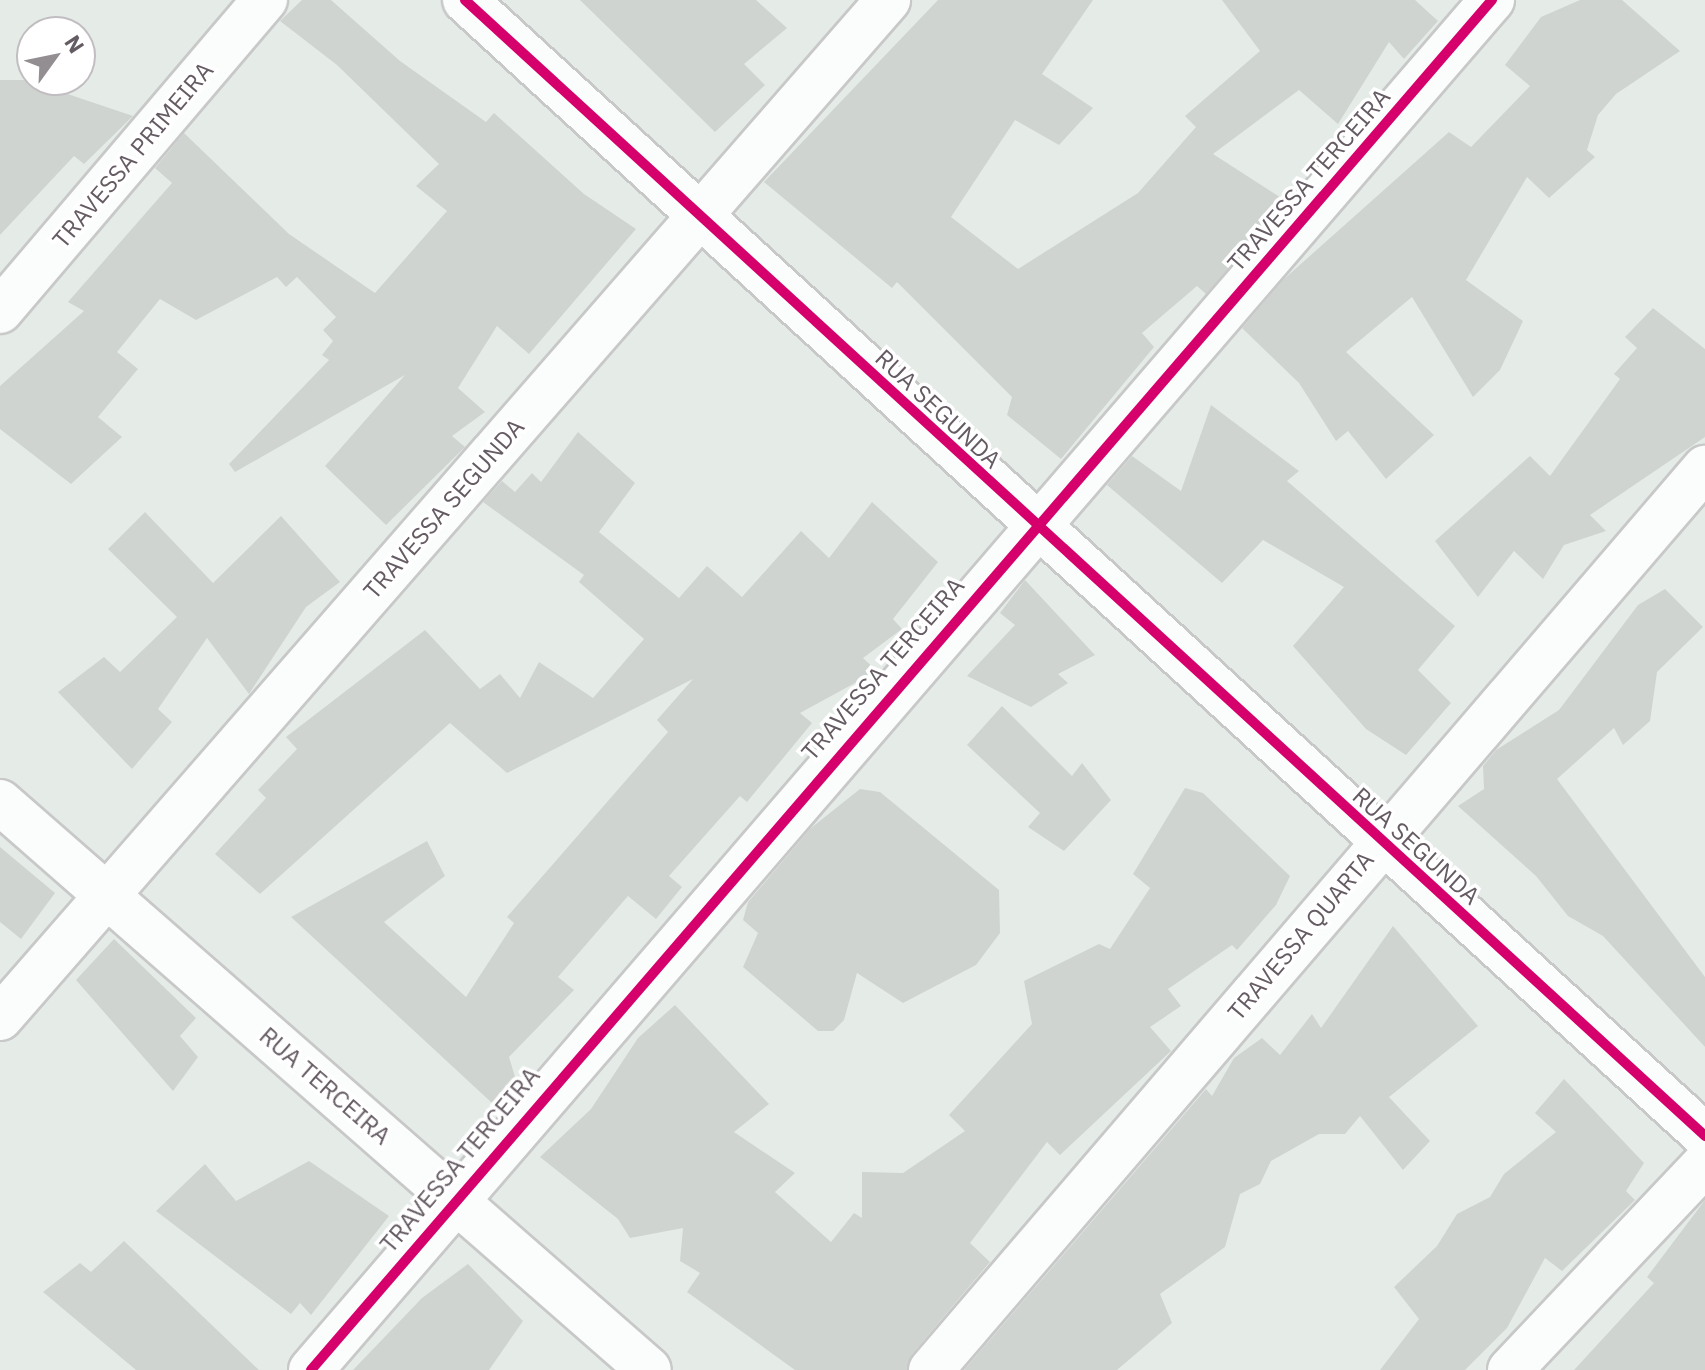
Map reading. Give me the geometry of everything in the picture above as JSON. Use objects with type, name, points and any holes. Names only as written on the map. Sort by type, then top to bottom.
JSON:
[{"type":"street","name":"TRAVESSA PRIMEIRA","points":[[0,311],[265,0]]},
{"type":"street","name":"RUA SEGUNDA","points":[[465,0],[703,214],[1034,526],[1705,1136]]},
{"type":"street","name":"TRAVESSA SEGUNDA","points":[[0,1018],[888,0]]},
{"type":"street","name":"TRAVESSA TERCEIRA","points":[[311,1370],[453,1198],[1492,0]]},
{"type":"street","name":"TRAVESSA QUARTA","points":[[931,1370],[1705,468]]},
{"type":"street","name":"RUA TERCEIRA","points":[[0,802],[649,1370]]},
{"type":"street","points":[[1510,1370],[1705,1164]]},
{"type":"building","points":[[302,0],[331,0],[400,61],[486,122],[494,113],[584,194],[636,229],[529,354],[497,326],[458,388],[485,412],[452,436],[465,447],[386,525],[325,466],[405,375],[235,472],[229,464],[329,360],[322,355],[333,341],[323,330],[336,317],[297,277],[286,287],[277,277],[196,320],[160,299],[117,352],[138,369],[98,417],[122,437],[71,484],[0,429],[0,386],[84,311],[68,302],[172,183],[155,168],[184,133],[289,234],[375,293],[447,211],[416,186],[439,164],[337,65],[280,21]]},
{"type":"building","points":[[580,0],[756,0],[787,28],[744,64],[765,85],[715,132]]},
{"type":"building","points":[[938,0],[1093,0],[1042,74],[1093,108],[1059,145],[1015,120],[951,217],[1018,269],[1138,193],[1196,127],[1185,116],[1260,51],[1222,0],[1415,0],[1438,21],[1404,59],[1389,42],[1338,124],[1299,90],[1213,154],[1286,201],[1206,294],[1197,286],[1142,333],[1154,347],[1061,459],[1007,415],[1012,397],[897,282],[892,288],[764,182]]},
{"type":"building","points":[[1580,0],[1622,0],[1680,51],[1616,94],[1598,115],[1587,150],[1595,157],[1549,198],[1527,177],[1466,280],[1523,321],[1500,370],[1473,397],[1412,297],[1346,352],[1434,435],[1386,479],[1348,431],[1336,441],[1299,383],[1242,328],[1284,279],[1449,132],[1471,147],[1530,86],[1505,65],[1541,17]]},
{"type":"building","points":[[0,80],[16,80],[16,96],[74,96],[133,116],[84,164],[74,156],[0,235]]},
{"type":"building","points":[[1653,308],[1705,349],[1705,437],[1590,515],[1606,531],[1564,545],[1543,579],[1514,551],[1478,597],[1435,541],[1530,456],[1550,476],[1620,379],[1614,374],[1637,348],[1625,337]]},
{"type":"building","points":[[1211,405],[1299,471],[1287,481],[1455,626],[1418,670],[1451,703],[1406,755],[1366,729],[1293,646],[1344,587],[1263,540],[1222,583],[1107,485],[1132,456],[1181,491]]},
{"type":"building","points":[[578,432],[635,483],[599,532],[679,598],[707,566],[742,597],[801,531],[829,558],[872,502],[938,562],[893,619],[902,629],[863,658],[877,671],[800,713],[812,723],[747,802],[740,796],[669,876],[682,887],[656,919],[628,896],[558,977],[574,990],[509,1057],[515,1077],[492,1103],[291,917],[427,841],[445,876],[384,922],[466,997],[514,923],[507,917],[668,732],[657,720],[693,679],[507,773],[450,723],[260,894],[215,854],[266,798],[258,790],[297,749],[286,737],[425,630],[480,689],[500,674],[520,698],[539,662],[593,698],[644,639],[579,582],[584,575],[483,502],[502,481],[515,492],[532,473],[541,482]]},
{"type":"building","points":[[145,512],[213,583],[281,516],[340,582],[306,607],[249,694],[207,638],[158,709],[172,722],[132,769],[58,692],[104,657],[120,672],[177,617],[108,549]]},
{"type":"building","points":[[1025,580],[1095,655],[1058,674],[1068,683],[1031,707],[967,676],[1015,625],[1000,613]]},
{"type":"building","points":[[1665,589],[1703,627],[1657,672],[1650,721],[1623,745],[1614,728],[1557,779],[1705,977],[1705,1047],[1603,936],[1568,916],[1536,876],[1458,806],[1484,789],[1483,766],[1496,750],[1559,710],[1638,605]]},
{"type":"building","points":[[1002,706],[1072,776],[1082,763],[1111,800],[1064,851],[1028,827],[1040,813],[967,745]]},
{"type":"building","points":[[1185,788],[1203,793],[1290,876],[1276,905],[1237,950],[1232,945],[1168,989],[1181,1006],[1150,1027],[1171,1051],[1060,1155],[1047,1142],[970,1243],[990,1262],[912,1354],[907,1370],[795,1370],[687,1292],[700,1273],[680,1261],[683,1228],[630,1238],[618,1219],[540,1157],[591,1109],[638,1038],[675,1005],[769,1104],[734,1132],[795,1173],[775,1192],[831,1242],[854,1213],[862,1218],[862,1172],[903,1173],[965,1131],[949,1115],[1032,1024],[1024,981],[1099,944],[1110,949],[1150,888],[1133,874]]},
{"type":"building","points":[[860,789],[880,792],[999,890],[1000,933],[976,965],[903,1003],[857,973],[844,1020],[833,1031],[818,1031],[743,967],[758,933],[743,920],[748,902],[811,828]]},
{"type":"building","points":[[0,847],[55,893],[21,939],[0,922]]},
{"type":"building","points":[[1393,926],[1478,1026],[1389,1097],[1430,1141],[1403,1170],[1360,1116],[1345,1134],[1319,1134],[1271,1161],[1260,1184],[1240,1194],[1225,1247],[1160,1294],[1172,1323],[1117,1370],[964,1370],[1206,1089],[1212,1096],[1234,1058],[1262,1038],[1280,1055],[1312,1014],[1321,1028]]},
{"type":"building","points":[[114,939],[196,1018],[180,1036],[198,1057],[173,1091],[76,980]]},
{"type":"building","points":[[1564,1079],[1644,1163],[1626,1191],[1635,1200],[1562,1271],[1545,1258],[1507,1328],[1465,1370],[1380,1370],[1419,1319],[1394,1287],[1437,1246],[1457,1214],[1490,1197],[1504,1174],[1556,1132],[1535,1113]]},
{"type":"building","points":[[309,1161],[389,1216],[311,1315],[300,1303],[291,1314],[156,1211],[205,1164],[236,1201]]},
{"type":"building","points":[[1705,1200],[1705,1370],[1574,1370],[1654,1283],[1647,1277]]},
{"type":"building","points":[[124,1241],[259,1370],[136,1370],[43,1292],[80,1263],[91,1272]]},
{"type":"building","points":[[468,1264],[523,1321],[489,1370],[353,1370],[422,1298]]},
{"type":"cycle path","points":[[465,0],[1705,1136]]},
{"type":"cycle path","points":[[311,1370],[1492,0]]}]
